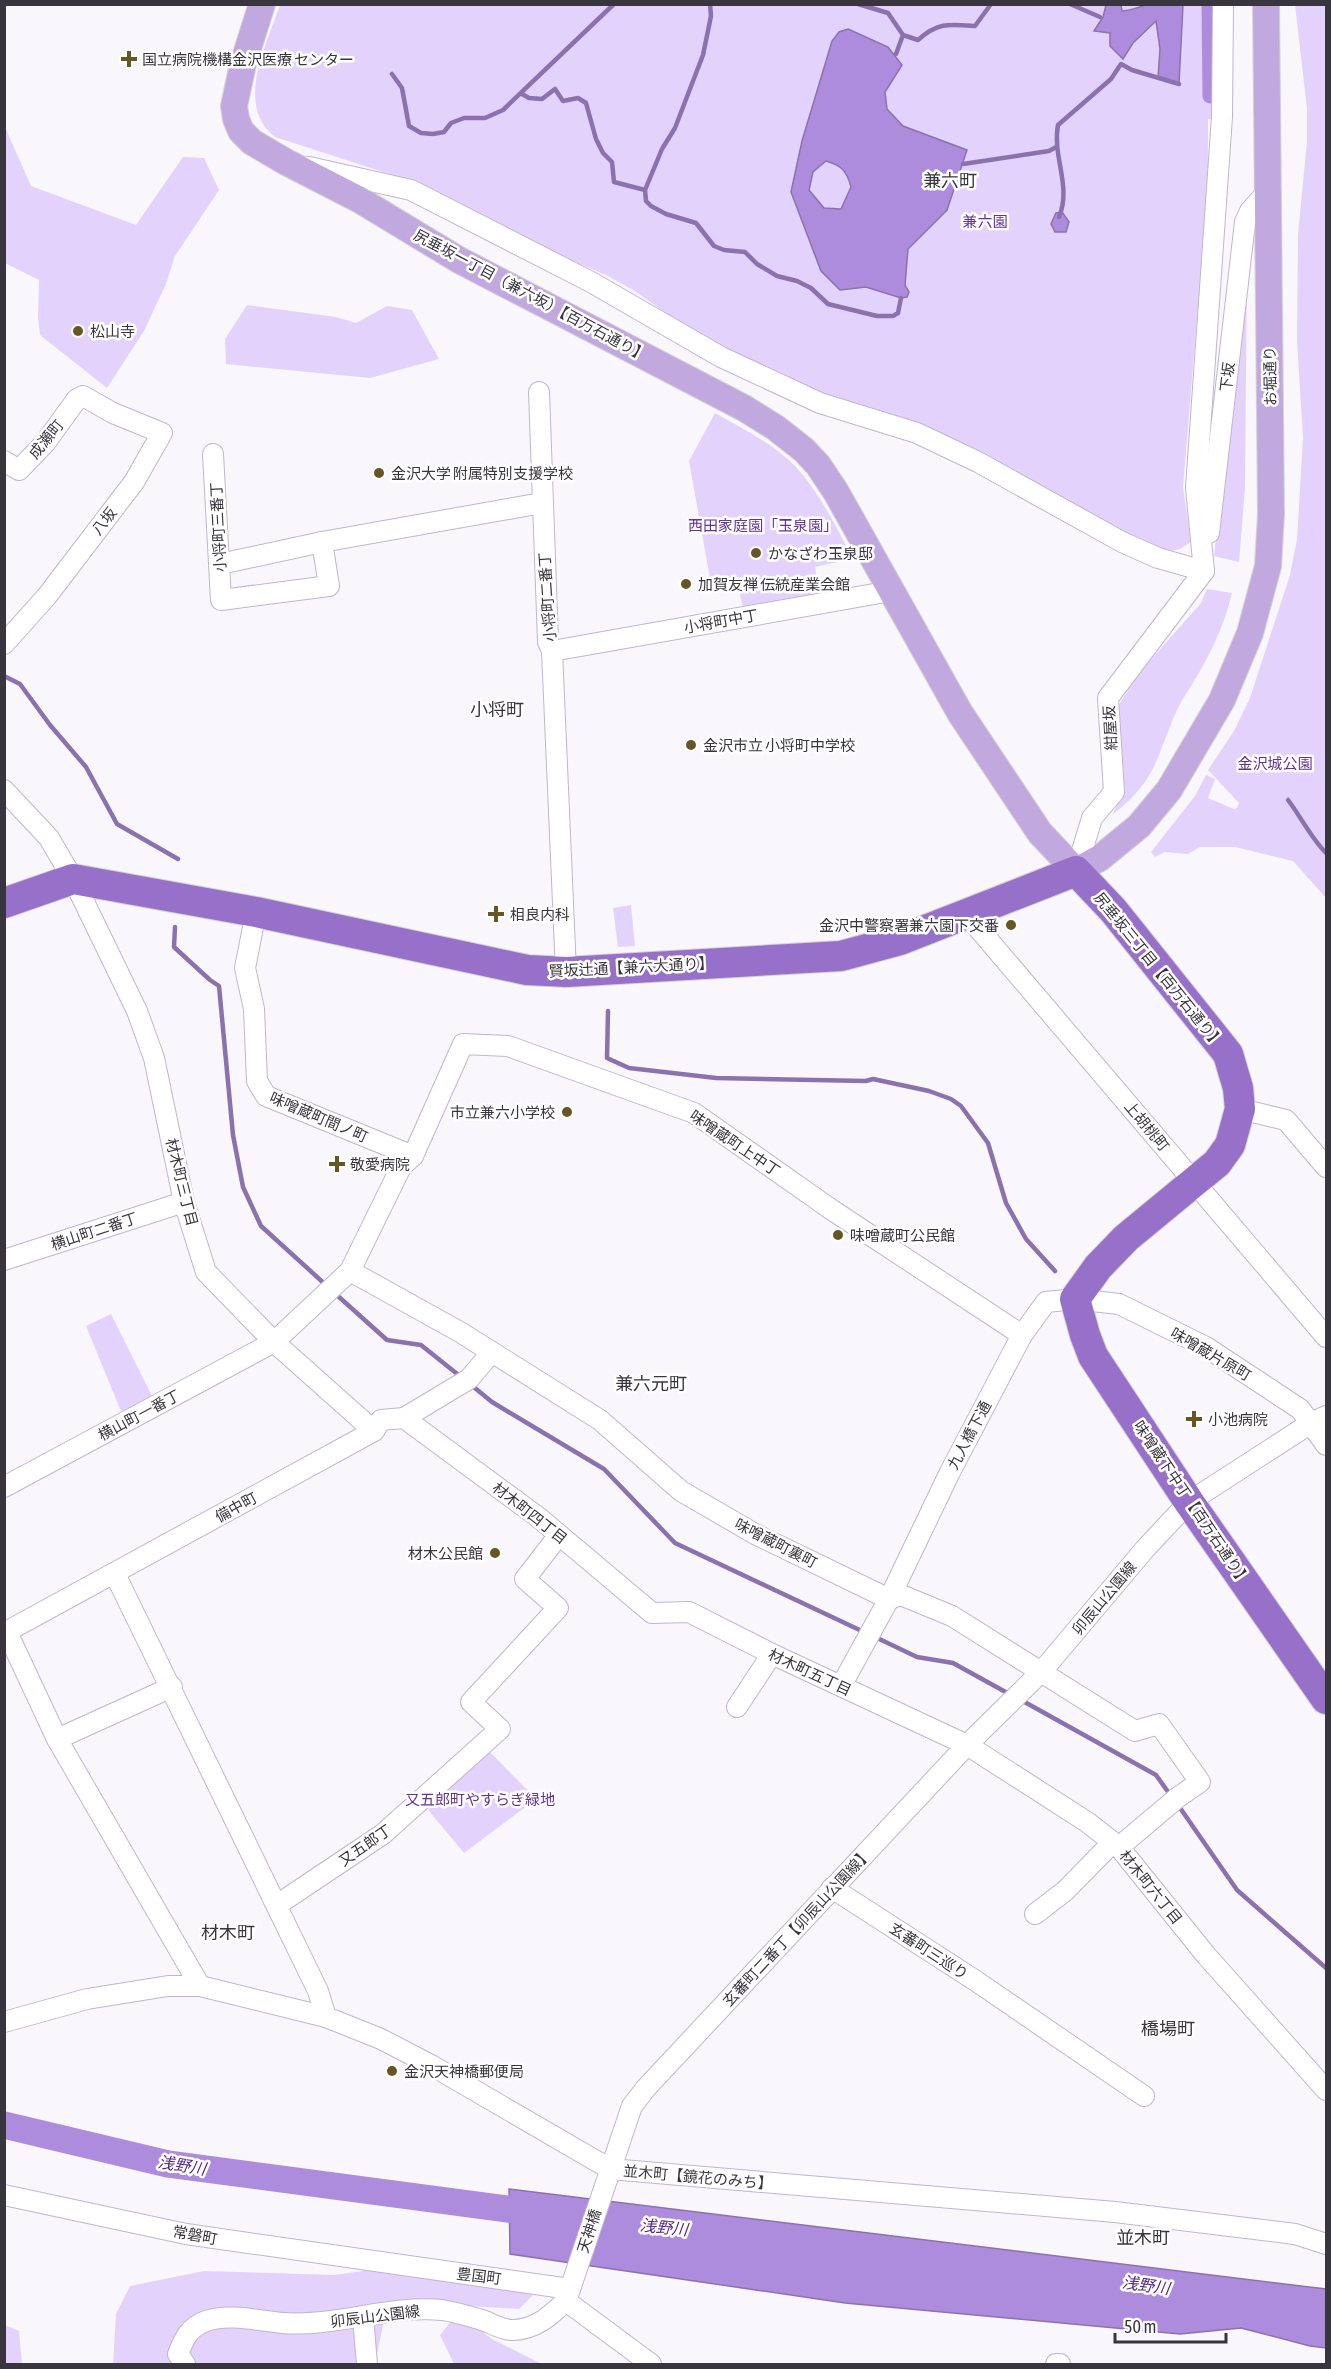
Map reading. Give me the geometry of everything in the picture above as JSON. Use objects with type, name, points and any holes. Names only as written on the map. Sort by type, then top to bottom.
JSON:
[{"type":"highway","name":"賢坂辻通【兼六大通り】","points":[[72,879],[256,912],[528,970],[566,972],[841,956],[900,940],[1076,872]]},
{"type":"highway","name":"尻垂坂三丁目【百万石通り】","points":[[1076,872],[1113,910],[1228,1054],[1239,1088],[1240,1109]]},
{"type":"highway","points":[[4,903],[72,879]]},
{"type":"highway","points":[[1075,1299],[1098,1267],[1126,1238],[1217,1163],[1230,1145],[1240,1109]]},
{"type":"highway","name":"味噌蔵下中丁【百万石通り】","points":[[1075,1299],[1085,1335],[1094,1356],[1189,1502],[1326,1699]]},
{"type":"main road","name":"尻垂坂一丁目（兼六坂）【百万石通り】","points":[[262,4],[243,64],[234,106],[241,130],[252,142],[360,200],[459,260],[744,408],[792,439],[818,465],[836,492],[960,713],[1040,833],[1076,872]]},
{"type":"main road","name":"お堀通り","points":[[1076,872],[1100,858],[1139,826],[1169,790],[1221,700],[1250,633],[1268,566],[1271,514],[1266,4]]},
{"type":"street","points":[[286,162],[411,190],[591,282],[721,357],[820,403],[917,433],[978,462],[1122,542],[1158,558],[1204,571],[1196,488],[1222,117],[1223,4]]},
{"type":"street","name":"下坂","points":[[1204,571],[1245,222],[1250,211],[1268,191]]},
{"type":"street","name":"小将町二番丁","points":[[539,392],[548,642],[552,651],[566,972]]},
{"type":"street","name":"成瀬町","points":[[4,461],[19,470],[45,443],[76,399],[83,396],[113,413]]},
{"type":"street","name":"八坂","points":[[4,644],[46,596],[134,482],[162,433],[113,413]]},
{"type":"street","name":"小将町三番丁","points":[[213,454],[221,600],[330,586],[322,542]]},
{"type":"street","points":[[220,564],[322,542],[542,503]]},
{"type":"street","name":"紺屋坂","points":[[1076,872],[1092,818],[1114,792],[1108,698],[1204,571]]},
{"type":"street","name":"小将町中丁","points":[[552,651],[891,591]]},
{"type":"street","name":"材木町三丁目","points":[[4,790],[49,838],[72,879],[137,1011],[154,1058],[184,1202],[206,1272],[274,1342],[374,1431]]},
{"type":"street","name":"味噌蔵町間ノ町","points":[[256,912],[245,968],[254,1009],[257,1081],[266,1096],[413,1156]]},
{"type":"street","name":"上胡桃町","points":[[967,915],[1326,1338]]},
{"type":"street","name":"味噌蔵町上中丁","points":[[413,1156],[463,1044],[508,1046],[694,1113],[842,1217],[1022,1335]]},
{"type":"street","points":[[1240,1109],[1286,1120],[1326,1167]]},
{"type":"street","points":[[350,1271],[401,1167],[413,1156]]},
{"type":"street","name":"横山町二番丁","points":[[4,1260],[184,1202]]},
{"type":"street","name":"横山町一番丁","points":[[4,1487],[274,1342],[350,1271]]},
{"type":"street","name":"味噌蔵町裏町","points":[[350,1271],[460,1332],[600,1420],[681,1491],[755,1534],[889,1599],[900,1595],[952,1616],[1136,1731],[1160,1724],[1200,1782],[1116,1844]]},
{"type":"street","name":"九人橋下通","points":[[841,1686],[889,1599],[950,1472],[1022,1335],[1046,1302],[1075,1299]]},
{"type":"street","name":"味噌蔵片原町","points":[[1075,1299],[1119,1304],[1206,1347],[1319,1419],[1326,1445]]},
{"type":"street","name":"備中町","points":[[200,1986],[57,1739],[6,1633],[374,1431],[381,1420],[404,1418],[465,1381],[491,1353]]},
{"type":"street","name":"材木町四丁目","points":[[404,1418],[559,1535],[652,1613]]},
{"type":"street","name":"卯辰山公園線","points":[[1014,1698],[1042,1671],[1145,1549],[1189,1502],[1319,1419]]},
{"type":"street","name":"又五郎丁","points":[[277,1905],[383,1834],[500,1729],[471,1702],[558,1608],[525,1579],[559,1535]]},
{"type":"street","points":[[115,1574],[318,1991],[326,2017]]},
{"type":"street","name":"材木町五丁目","points":[[652,1613],[689,1612],[772,1654],[967,1745]]},
{"type":"street","points":[[737,1707],[772,1654]]},
{"type":"street","points":[[57,1739],[172,1687]]},
{"type":"street","name":"玄蕃町二番丁【卯辰山公園線】","points":[[608,2176],[632,2106],[646,2088],[832,1888],[1014,1698]]},
{"type":"street","name":"材木町六丁目","points":[[967,1745],[1087,1822],[1116,1844],[1205,1954],[1326,2090]]},
{"type":"street","points":[[1035,1914],[1065,1891],[1116,1844]]},
{"type":"street","name":"玄蕃町三巡り","points":[[832,1888],[1026,2015],[1144,2096]]},
{"type":"street","name":"並木町【鏡花のみち】","points":[[4,2022],[98,1997],[168,1986],[200,1986],[326,2017],[381,2039],[431,2065],[608,2176],[1115,2212],[1295,2234],[1326,2244]]},
{"type":"street","name":"天神橋","points":[[570,2289],[608,2176]]},
{"type":"street","name":"常磐町","points":[[4,2195],[186,2234],[387,2264]]},
{"type":"street","name":"豊国町","points":[[387,2264],[570,2289]]},
{"type":"street","points":[[570,2289],[651,2364]]},
{"type":"street","name":"卯辰山公園線","points":[[185,2364],[178,2354],[185,2336],[193,2327],[206,2321],[231,2318],[287,2323],[324,2322],[409,2309],[444,2310],[480,2319],[510,2330],[536,2326],[570,2289]]},
{"type":"street","points":[[363,2317],[367,2364]]},
{"type":"green space","name":"兼六園","points":[[280,5],[1211,5],[1212,119],[1208,119],[1208,186],[1183,487],[1191,542],[1180,549],[1167,552],[1134,537],[999,464],[816,393],[715,347],[633,290],[606,275],[554,253],[414,182],[275,137],[263,124],[257,108],[255,91],[262,55]]},
{"type":"green space","name":"金沢城公園","points":[[1295,5],[1326,5],[1326,898],[1293,861],[1235,847],[1200,847],[1188,854],[1165,852],[1155,857],[1151,852],[1195,796],[1206,775],[1215,779],[1208,798],[1234,809],[1237,808],[1239,803],[1208,770],[1234,731],[1250,698],[1290,575],[1297,539],[1303,438],[1297,341],[1298,235],[1307,141],[1307,109]]},
{"type":"green space","points":[[5,127],[31,186],[136,225],[183,157],[204,158],[219,190],[175,256],[166,284],[144,331],[107,388],[40,335],[39,280],[5,263]]},
{"type":"green space","points":[[1247,255],[1245,488],[1239,562],[1214,556]]},
{"type":"green space","points":[[247,305],[336,317],[356,323],[387,306],[412,310],[439,359],[370,378],[226,364],[225,339]]},
{"type":"green space","name":"西田家庭園「玉泉園」","points":[[715,413],[757,437],[787,458],[812,487],[826,508],[850,553],[842,557],[842,561],[815,567],[819,595],[743,608],[737,582],[711,584],[689,461]]},
{"type":"green space","points":[[1207,589],[1232,593],[1219,633],[1180,703],[1150,774],[1133,796],[1112,815],[1125,790],[1116,709],[1140,672],[1201,603]]},
{"type":"green space","points":[[631,905],[635,946],[618,947],[613,908]]},
{"type":"green space","points":[[111,1314],[154,1400],[123,1416],[86,1326]]},
{"type":"green space","name":"又五郎町やすらぎ緑地","points":[[487,1749],[536,1799],[464,1853],[429,1811],[428,1802]]},
{"type":"green space","points":[[397,2266],[533,2295],[519,2309],[388,2301],[375,2364],[113,2364],[116,2314],[130,2286],[204,2271],[334,2275]]},
{"type":"green space","points":[[457,2314],[492,2339],[542,2364],[454,2364],[440,2335]]},
{"type":"green space","points":[[5,2325],[19,2331],[22,2364],[5,2364]]},
{"type":"water","points":[[1155,4],[1183,5],[1179,84],[1158,78],[1160,49],[1156,21],[1133,43],[1123,59],[1110,46],[1110,33],[1094,31],[1103,17],[1106,5],[1121,5],[1122,11]]},
{"type":"water","points":[[848,29],[888,47],[902,65],[885,92],[887,109],[903,126],[967,150],[947,210],[908,249],[905,285],[909,292],[907,297],[901,298],[866,287],[840,290],[821,271],[791,192],[802,141],[832,41],[839,32]],"holes":[[[826,161],[843,169],[851,187],[841,209],[824,208],[809,190],[813,172]]]},
{"type":"water","points":[[1062,212],[1069,222],[1066,232],[1055,232],[1051,224],[1056,213]]},
{"type":"water","points":[[509,2189],[1326,2289],[1326,2348],[1241,2328],[1180,2334],[845,2303],[510,2254]]},
{"type":"waterway","points":[[392,74],[402,88],[409,126],[421,133],[444,132],[451,123],[464,118],[485,118],[503,110],[614,4]]},
{"type":"waterway","points":[[710,4],[711,16],[703,55],[675,128],[662,149],[645,190],[646,201],[666,214],[696,223],[714,246],[724,250],[745,252],[757,264],[777,276],[797,281],[811,288],[828,304],[877,316],[893,316],[898,313],[901,298]]},
{"type":"waterway","points":[[858,4],[888,13],[903,35]]},
{"type":"waterway","points":[[896,54],[903,35],[918,40],[938,27],[975,26],[991,4]]},
{"type":"waterway","points":[[1070,4],[1100,17]]},
{"type":"waterway","points":[[1209,4],[1210,96]]},
{"type":"waterway","points":[[1059,217],[1063,183],[1057,149],[1058,125],[1111,79],[1121,64],[1132,70],[1179,84]]},
{"type":"waterway","points":[[522,94],[529,98],[542,99],[555,89],[563,101],[578,98],[586,103],[596,139],[603,153],[612,162],[614,182],[645,190]]},
{"type":"waterway","points":[[963,164],[1049,151],[1056,147]]},
{"type":"waterway","points":[[4,676],[20,684],[50,725],[86,767],[117,824],[178,859]]},
{"type":"waterway","points":[[1288,800],[1326,853]]},
{"type":"waterway","points":[[175,927],[174,947],[219,986],[233,1135],[243,1187],[261,1226],[327,1286]]},
{"type":"waterway","points":[[608,1011],[607,1058],[629,1068],[716,1078],[866,1081],[873,1079],[929,1091],[951,1099],[961,1106],[988,1143],[1006,1203],[1026,1239],[1055,1271]]},
{"type":"waterway","points":[[339,1297],[387,1340],[421,1345],[461,1377]]},
{"type":"waterway","points":[[470,1384],[492,1402],[604,1469],[675,1543],[866,1633]]},
{"type":"waterway","points":[[873,1636],[917,1657],[953,1663],[1011,1695]]},
{"type":"waterway","points":[[1021,1700],[1156,1775],[1171,1796]]},
{"type":"waterway","points":[[1178,1805],[1237,1890],[1326,1968]]},
{"type":"waterway","name":"浅野川","points":[[4,2125],[168,2164],[544,2214]]},
{"type":"place","name":"国立病院機構金沢医療 センター","points":[[129,59]]},
{"type":"place","name":"松山寺","points":[[78,331]]},
{"type":"place","name":"金沢大学 附属特別支援学校","points":[[379,473]]},
{"type":"place","name":"かなざわ玉泉邸","points":[[756,553]]},
{"type":"place","name":"加賀友禅 伝統産業会館","points":[[686,584]]},
{"type":"place","name":"金沢市立 小将町中学校","points":[[691,745]]},
{"type":"place","name":"相良内科","points":[[496,914]]},
{"type":"place","name":"金沢中警察署兼六園下交番","points":[[1011,925]]},
{"type":"place","name":"市立兼六小学校","points":[[567,1112]]},
{"type":"place","name":"敬愛病院","points":[[337,1164]]},
{"type":"place","name":"味噌蔵町公民館","points":[[838,1235]]},
{"type":"place","name":"小池病院","points":[[1194,1419]]},
{"type":"place","name":"材木公民館","points":[[495,1553]]},
{"type":"place","name":"金沢天神橋郵便局","points":[[392,2071]]},
{"type":"district","name":"兼六町","points":[[950,180]]},
{"type":"district","name":"小将町","points":[[497,709]]},
{"type":"district","name":"兼六元町","points":[[651,1383]]},
{"type":"district","name":"材木町","points":[[228,1932]]},
{"type":"district","name":"橋場町","points":[[1168,2028]]},
{"type":"district","name":"並木町","points":[[1143,2237]]}]
